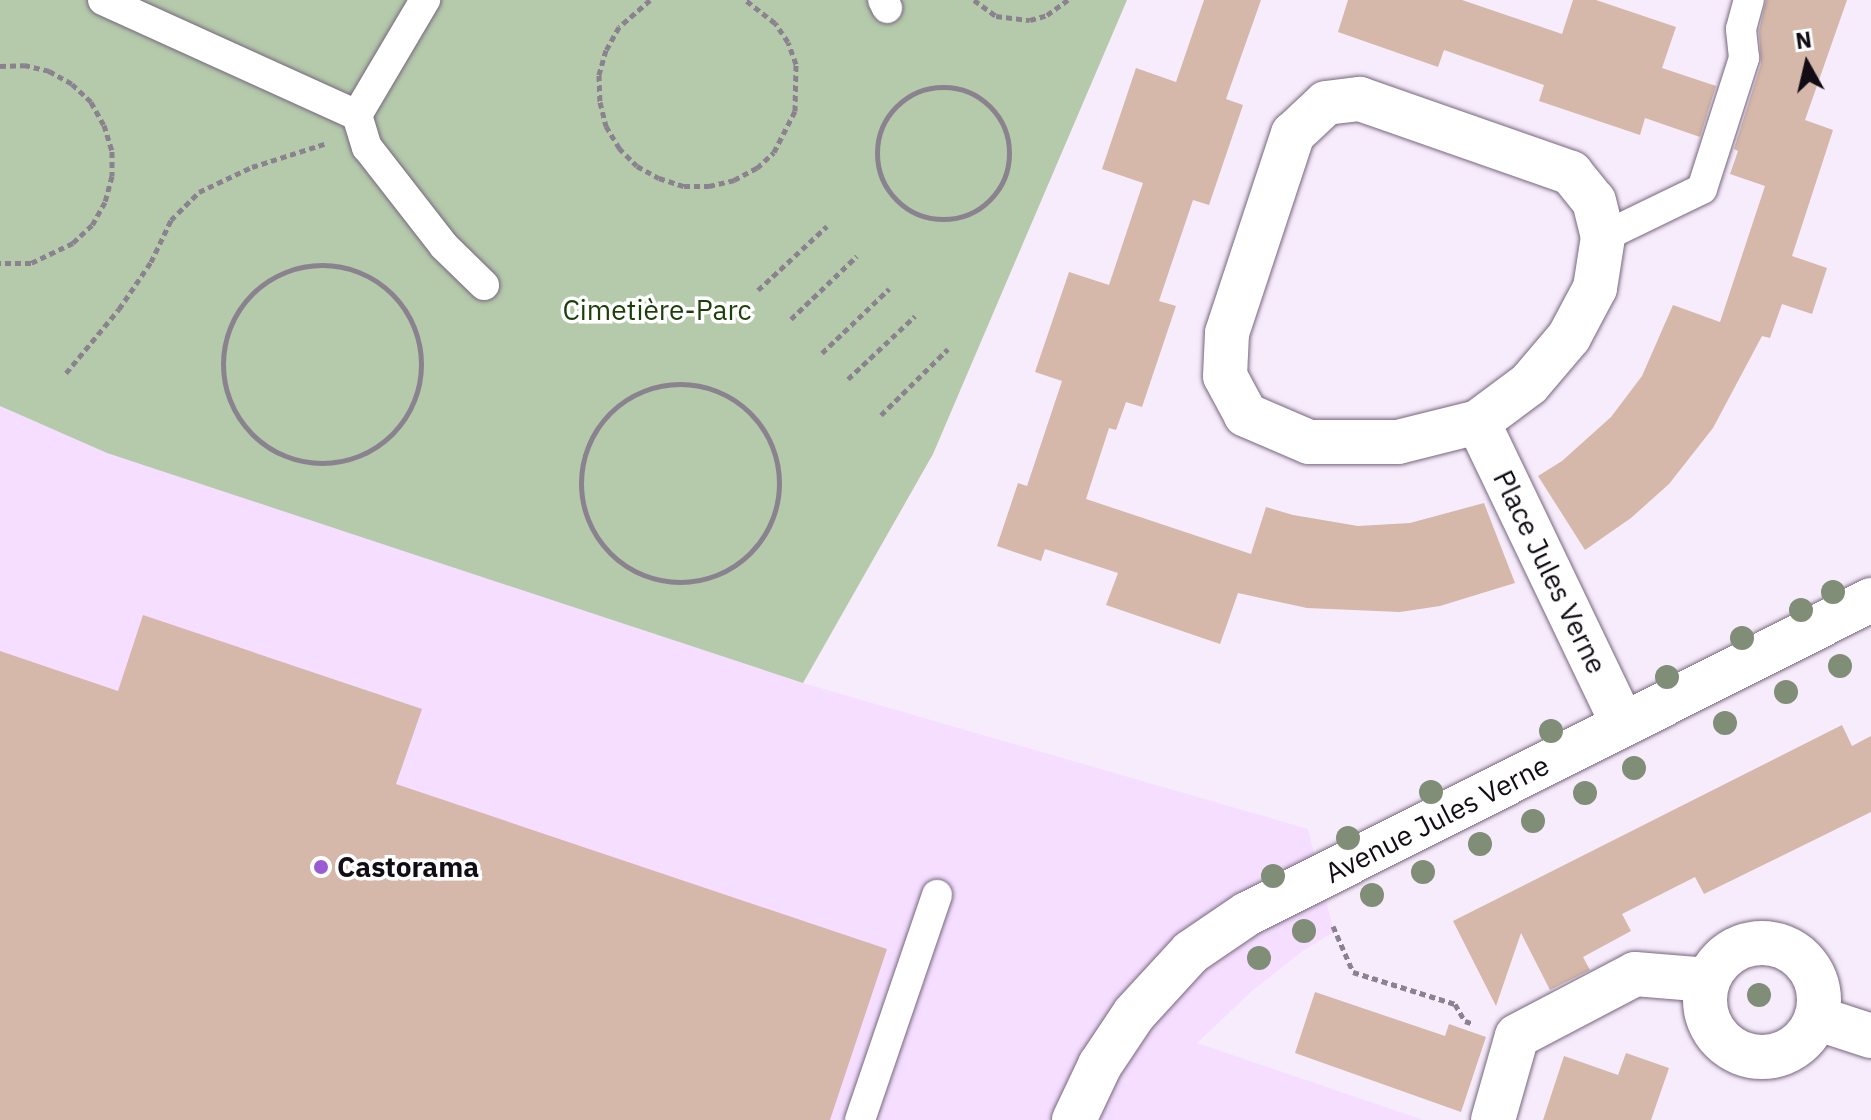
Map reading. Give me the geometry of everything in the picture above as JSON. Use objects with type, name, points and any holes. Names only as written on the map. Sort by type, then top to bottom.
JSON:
[{"type":"street","points":[[1360,99],[1571,173],[1594,201],[1603,237],[1595,288],[1569,337],[1529,384],[1478,422],[1398,442],[1309,442],[1246,415],[1225,376],[1227,333],[1293,134],[1326,103],[1360,99]]},
{"type":"street","name":"Place Jules Verne","points":[[1478,422],[1622,723]]},
{"type":"street","name":"Avenue Jules Verne","points":[[1074,1120],[1100,1065],[1134,1014],[1191,952],[1247,914],[1343,869],[1622,723],[1871,600]]},
{"type":"street","points":[[1761,943],[1790,950],[1805,962],[1815,979],[1819,998],[1816,1018],[1795,1046],[1779,1055],[1743,1054],[1727,1046],[1715,1033],[1707,1016],[1704,998],[1708,980],[1718,963],[1733,950],[1761,943]]},
{"type":"street","points":[[1493,1120],[1517,1036],[1635,974],[1708,980]]},
{"type":"street","points":[[1816,1018],[1871,1036]]},
{"type":"lane","points":[[103,0],[360,123]]},
{"type":"lane","points":[[425,0],[360,123],[367,147],[444,246],[484,285]]},
{"type":"lane","points":[[1603,237],[1702,189],[1744,58],[1741,29],[1749,0]]},
{"type":"lane","points":[[860,1120],[937,895]]},
{"type":"path","points":[[650,0],[637,8],[619,27],[606,50],[599,75],[600,102],[606,126],[619,148],[637,166],[659,178],[684,186],[709,186],[734,180],[757,168],[781,143],[795,111],[796,64],[788,42],[775,23],[746,0]]},
{"type":"path","points":[[974,0],[996,16],[1013,20],[1047,15],[1068,0]]},
{"type":"path","points":[[0,66],[24,65],[49,71],[72,84],[91,102],[104,125],[112,151],[112,176],[105,202],[92,225],[73,243],[31,263],[0,263]]},
{"type":"path","points":[[938,87],[957,88],[991,107],[1009,141],[1004,180],[993,197],[977,210],[958,218],[938,220],[901,205],[888,191],[876,153],[888,115],[902,101],[919,91],[938,87]]},
{"type":"path","points":[[66,373],[127,298],[151,262],[171,220],[199,192],[360,123]]},
{"type":"path","points":[[758,290],[827,226]]},
{"type":"path","points":[[791,319],[857,256]]},
{"type":"path","points":[[310,265],[354,270],[384,287],[406,311],[421,350],[417,392],[397,429],[382,444],[344,462],[321,464],[297,461],[266,446],[241,423],[223,380],[226,334],[249,295],[287,271],[310,265]]},
{"type":"path","points":[[822,353],[889,289]]},
{"type":"path","points":[[848,379],[915,316]]},
{"type":"path","points":[[881,415],[948,349]]},
{"type":"path","points":[[672,384],[695,384],[738,401],[768,435],[780,477],[774,518],[751,553],[735,566],[696,581],[654,579],[613,557],[593,529],[581,496],[586,450],[596,429],[629,397],[650,388],[672,384]]},
{"type":"path","points":[[1333,926],[1353,972],[1455,1004],[1465,1021],[1517,1036]]},
{"type":"shaded area","points":[[0,406],[107,453],[803,683],[1308,829],[1334,932],[1304,950],[1252,991],[1197,1043],[1423,1120],[0,1120]]},
{"type":"green space","name":"Cimetière-Parc","points":[[0,0],[1127,0],[933,454],[803,683],[107,453],[0,406]]},
{"type":"building","points":[[1204,0],[1261,0],[1226,99],[1243,105],[1209,205],[1193,200],[1159,301],[1176,306],[1142,407],[1126,402],[1116,430],[1109,428],[1086,499],[1251,554],[1266,507],[1358,526],[1410,523],[1484,503],[1515,583],[1440,606],[1400,612],[1307,608],[1238,593],[1220,644],[1106,605],[1118,573],[1045,549],[1041,561],[997,546],[1018,483],[1027,486],[1062,381],[1035,372],[1069,272],[1109,285],[1143,183],[1102,169],[1136,68],[1176,82]]},
{"type":"building","points":[[1348,0],[1462,0],[1562,34],[1573,0],[1596,0],[1676,27],[1662,68],[1716,86],[1700,137],[1645,118],[1640,135],[1539,101],[1544,85],[1444,50],[1438,67],[1338,32]]},
{"type":"building","points":[[1766,0],[1847,0],[1805,120],[1833,130],[1792,256],[1827,268],[1812,314],[1782,304],[1770,338],[1762,336],[1713,428],[1669,484],[1631,518],[1585,550],[1538,476],[1562,461],[1611,417],[1642,376],[1673,305],[1720,322],[1765,186],[1730,174],[1738,151],[1734,149],[1761,64],[1759,31]]},
{"type":"building","name":"Castorama","points":[[143,615],[422,709],[396,784],[887,949],[830,1120],[0,1120],[0,651],[118,691]]},
{"type":"building","points":[[1842,725],[1852,746],[1871,736],[1871,812],[1704,894],[1695,877],[1622,914],[1631,931],[1583,957],[1590,970],[1550,990],[1521,933],[1496,1006],[1453,921]]},
{"type":"building","points":[[1315,992],[1445,1036],[1449,1024],[1486,1037],[1461,1112],[1295,1053]]},
{"type":"building","points":[[1626,1053],[1669,1068],[1651,1120],[1543,1120],[1564,1056],[1618,1075]]},
{"type":"place","name":"Castorama","points":[[321,867]]}]
